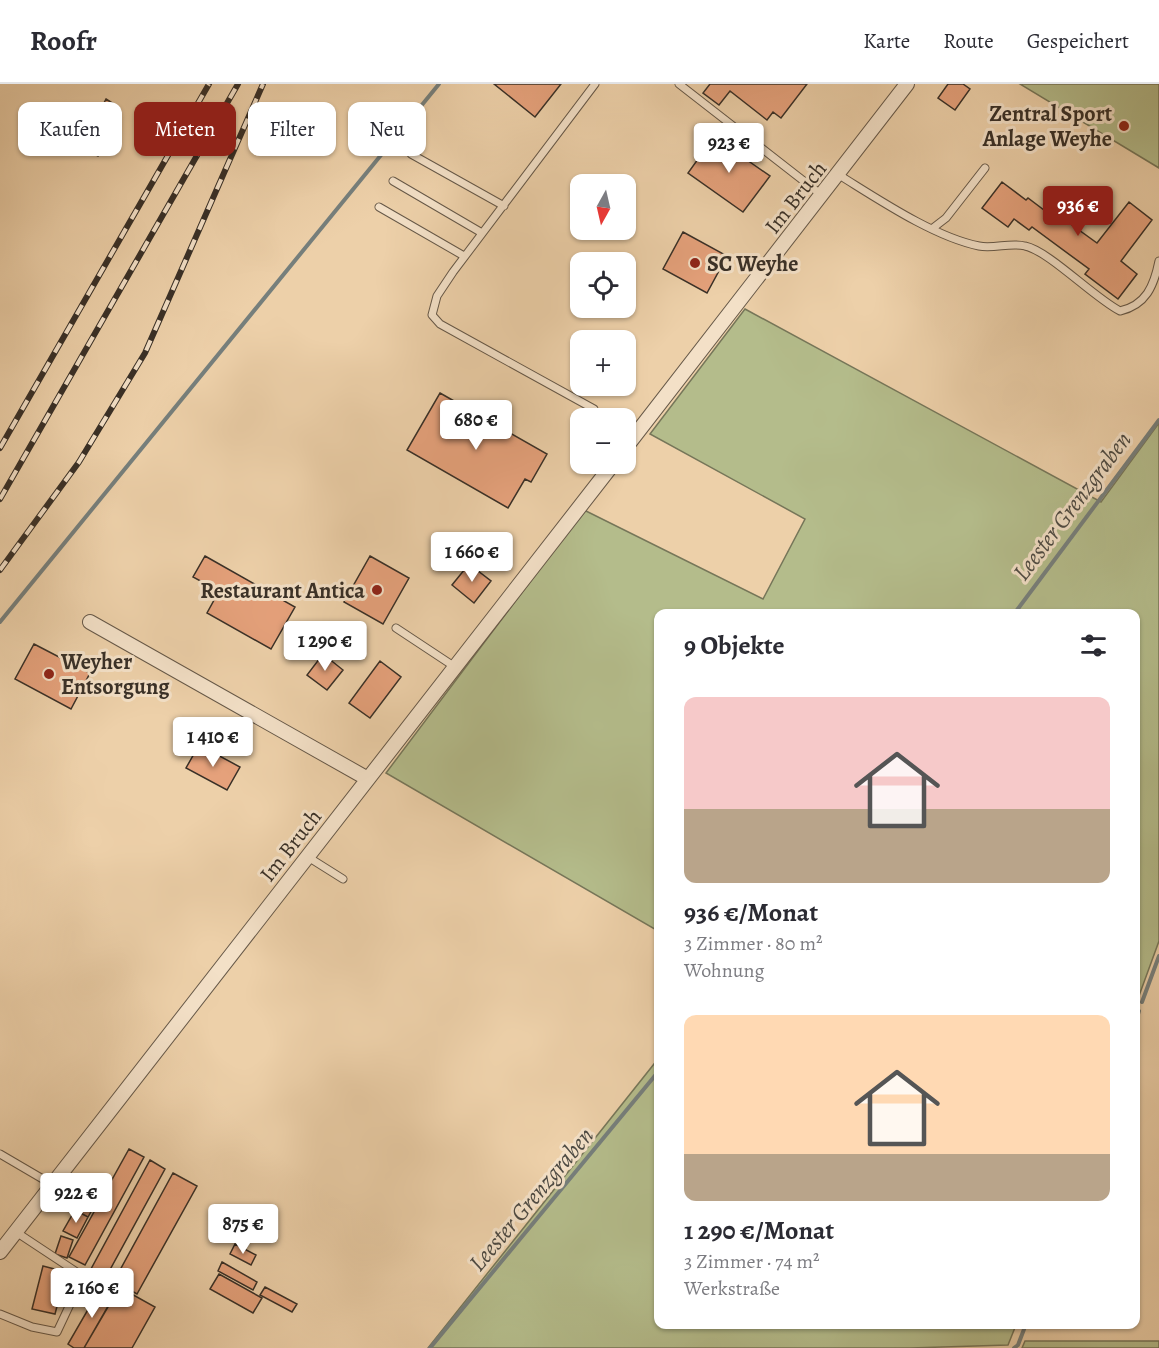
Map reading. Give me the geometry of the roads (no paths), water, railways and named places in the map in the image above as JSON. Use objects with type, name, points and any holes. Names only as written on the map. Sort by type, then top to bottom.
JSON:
[{"type":"street","name":"Im Bruch","points":[[636,434],[839,176],[907,84]]},
{"type":"street","name":"Im Bruch","points":[[0,1252],[605,474]]},
{"type":"street","points":[[90,622],[368,779]]},
{"type":"lane","points":[[592,408],[440,324],[432,315],[437,296],[464,256],[595,84]]},
{"type":"lane","points":[[679,84],[823,196]]},
{"type":"lane","points":[[415,156],[504,206]]},
{"type":"lane","points":[[933,228],[946,218],[985,168]]},
{"type":"lane","points":[[839,176],[933,228],[979,246],[1025,246],[1040,252],[1102,302],[1120,311],[1134,308],[1146,296],[1155,284],[1159,261]]},
{"type":"lane","points":[[393,181],[482,233]]},
{"type":"lane","points":[[379,207],[464,256]]},
{"type":"lane","points":[[396,628],[455,667]]},
{"type":"lane","points":[[308,857],[343,879]]},
{"type":"lane","points":[[0,1154],[53,1185]]},
{"type":"lane","points":[[0,1314],[32,1327],[57,1332],[81,1281],[78,1273],[16,1232]]},
{"type":"waterway","points":[[0,622],[439,84]]},
{"type":"waterway","name":"Leester Grenzgraben","points":[[1018,609],[1159,420]]},
{"type":"waterway","points":[[1142,1002],[1159,956]]},
{"type":"waterway","name":"Leester Grenzgraben","points":[[430,1348],[654,1077]]},
{"type":"waterway","points":[[1014,1348],[1018,1345],[1024,1329]]},
{"type":"railway","points":[[0,448],[209,84]]},
{"type":"railway","points":[[0,499],[238,84]]},
{"type":"railway","points":[[0,570],[79,462],[145,353],[263,84]]},
{"type":"place","name":"Zentral Sport Anlage Weyhe","points":[[1124,126]]},
{"type":"place","name":"SC Weyhe","points":[[695,263]]},
{"type":"place","name":"Restaurant Antica","points":[[377,590]]},
{"type":"place","name":"Weyher Entsorgung","points":[[49,674]]}]
